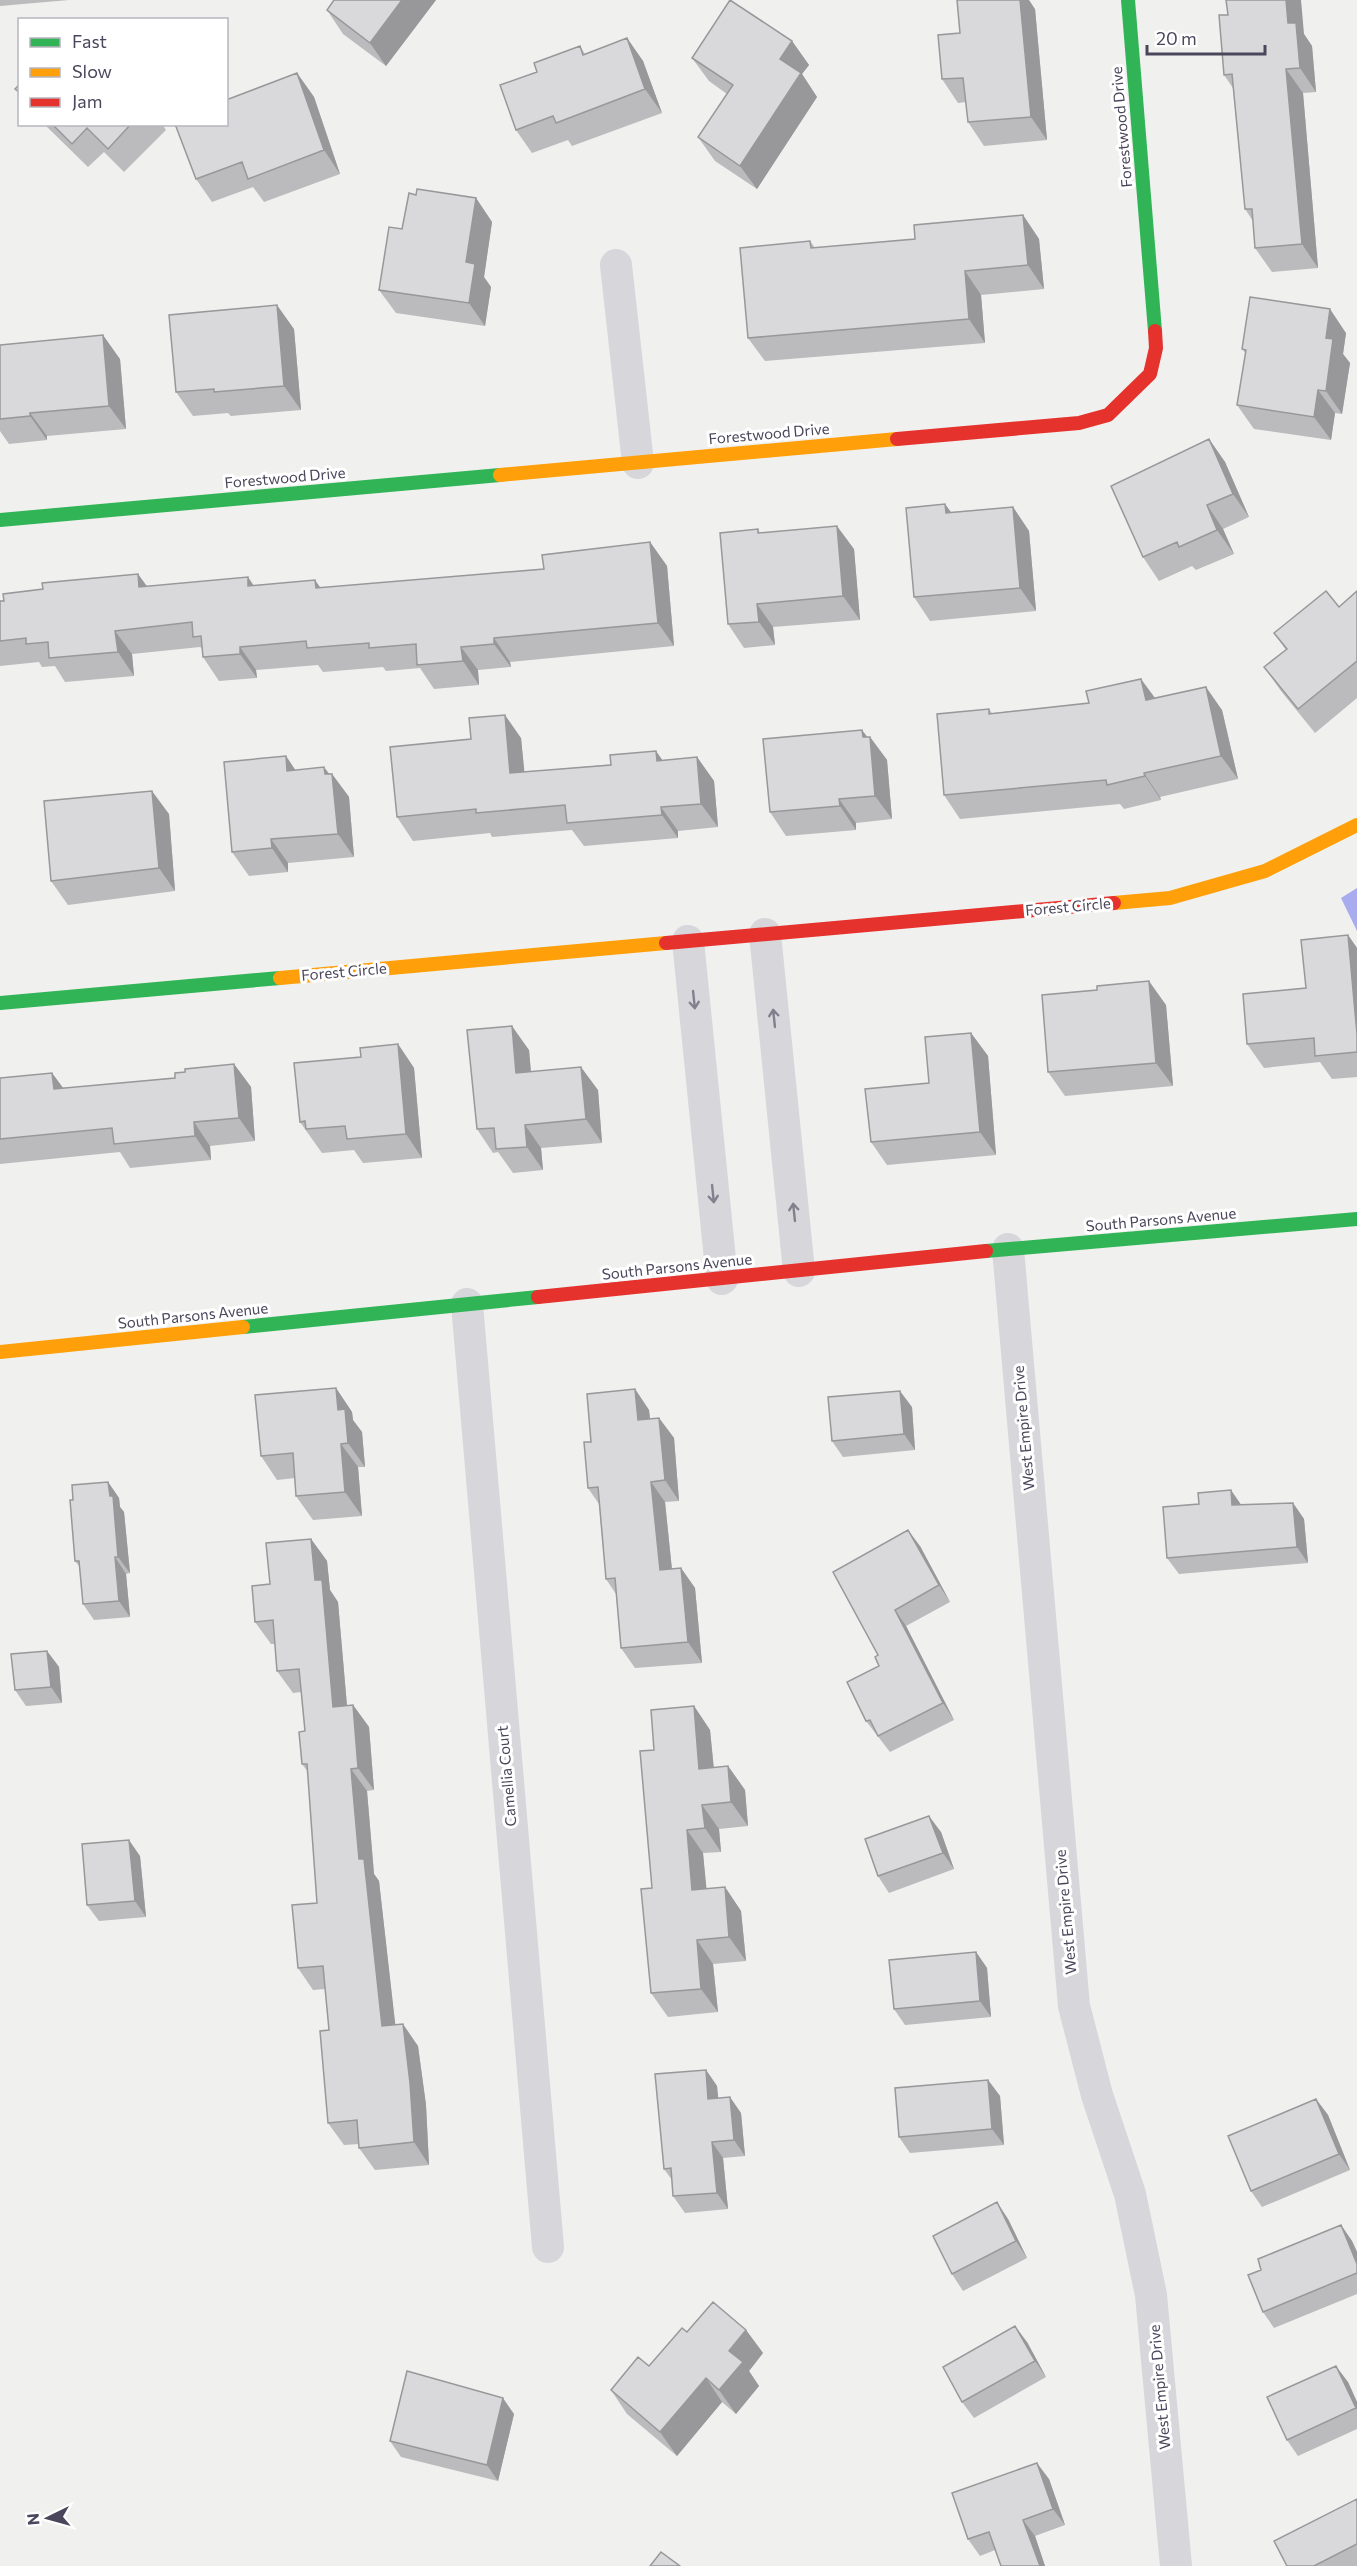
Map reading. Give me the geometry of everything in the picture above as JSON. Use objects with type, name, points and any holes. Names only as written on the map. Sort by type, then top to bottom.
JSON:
[{"type":"street","name":"Forestwood Drive","points":[[0,520],[1079,423],[1108,415],[1150,374],[1156,348],[1128,0]]},
{"type":"street","points":[[616,265],[638,463]]},
{"type":"street","name":"Forest Circle","points":[[0,1003],[1170,897],[1265,871],[1357,825]]},
{"type":"street","points":[[765,934],[799,1271]]},
{"type":"street","points":[[688,941],[722,1279]]},
{"type":"street","name":"South Parsons Avenue","points":[[0,1352],[1008,1250],[1357,1219]]},
{"type":"street","name":"West Empire Drive","points":[[1008,1250],[1074,2006],[1097,2095],[1130,2194],[1151,2295],[1176,2566]]},
{"type":"street","name":"Camellia Court","points":[[467,1304],[548,2247]]},
{"type":"water","points":[[1357,888],[1357,931],[1341,898]]},
{"type":"building","points":[[334,0],[402,0],[370,43],[327,10]]},
{"type":"building","points":[[730,0],[792,41],[780,59],[801,73],[740,166],[698,137],[733,85],[692,58]]},
{"type":"building","points":[[957,0],[1020,0],[1031,117],[968,122],[963,78],[942,79],[938,35],[960,33]]},
{"type":"building","points":[[1226,0],[1286,0],[1288,23],[1296,23],[1300,68],[1286,69],[1302,244],[1255,248],[1252,209],[1245,209],[1232,74],[1224,75],[1219,15],[1228,15]]},
{"type":"building","points":[[627,38],[645,89],[556,123],[553,116],[516,130],[500,85],[537,72],[534,63],[580,46],[583,55]]},
{"type":"building","points":[[297,73],[324,150],[248,179],[242,162],[196,179],[176,126],[228,126],[228,99]]},
{"type":"building","points":[[54,126],[129,126],[108,149],[87,128],[72,144]]},
{"type":"building","points":[[417,189],[476,198],[466,262],[475,264],[469,303],[379,290],[389,227],[402,229],[409,193],[416,195]]},
{"type":"building","points":[[1023,215],[1028,265],[965,271],[969,319],[748,338],[740,248],[810,241],[811,248],[915,239],[914,225]]},
{"type":"building","points":[[1250,297],[1330,309],[1326,338],[1333,339],[1326,391],[1318,390],[1314,417],[1237,405],[1246,350],[1242,349]]},
{"type":"building","points":[[277,305],[284,386],[214,392],[214,389],[176,392],[169,315]]},
{"type":"building","points":[[103,335],[109,406],[30,413],[30,416],[0,419],[0,345]]},
{"type":"building","points":[[1209,439],[1233,494],[1207,505],[1217,530],[1179,547],[1177,542],[1143,557],[1111,486]]},
{"type":"building","points":[[945,504],[946,513],[1013,507],[1020,588],[914,597],[906,508]]},
{"type":"building","points":[[837,526],[843,596],[757,604],[759,622],[728,624],[720,533],[758,529],[758,533]]},
{"type":"building","points":[[650,542],[658,623],[494,638],[494,644],[461,647],[463,661],[417,665],[416,644],[369,648],[369,643],[307,648],[306,641],[240,647],[240,654],[203,657],[201,636],[193,637],[192,622],[115,631],[118,652],[49,658],[48,642],[26,644],[26,638],[0,641],[0,601],[4,601],[3,594],[43,589],[42,583],[138,574],[139,587],[248,577],[248,586],[315,580],[316,588],[544,569],[542,555]]},
{"type":"building","points":[[1326,591],[1339,607],[1357,591],[1357,661],[1298,709],[1264,667],[1287,649],[1274,633]]},
{"type":"building","points":[[1141,679],[1146,700],[1206,687],[1221,756],[1144,773],[1145,776],[1107,785],[1106,780],[944,795],[937,714],[989,709],[989,714],[1089,703],[1086,691]]},
{"type":"building","points":[[505,715],[510,773],[611,765],[610,755],[656,751],[657,761],[697,757],[701,804],[661,807],[662,815],[567,823],[565,805],[476,813],[476,809],[397,817],[390,747],[471,739],[469,718]]},
{"type":"building","points":[[862,730],[863,737],[870,737],[875,796],[839,799],[840,806],[770,812],[763,739]]},
{"type":"building","points":[[286,756],[287,771],[324,767],[325,774],[332,774],[338,834],[271,839],[272,848],[232,852],[224,762]]},
{"type":"building","points":[[152,791],[159,868],[51,881],[44,801]]},
{"type":"building","points":[[1348,935],[1357,1052],[1315,1056],[1314,1038],[1247,1044],[1243,994],[1306,988],[1301,940]]},
{"type":"building","points":[[1149,981],[1156,1063],[1048,1072],[1042,995],[1097,990],[1097,986]]},
{"type":"building","points":[[512,1026],[516,1073],[581,1067],[586,1119],[525,1125],[527,1147],[496,1149],[494,1128],[477,1129],[467,1030]]},
{"type":"building","points":[[971,1033],[980,1132],[871,1142],[865,1089],[929,1083],[925,1037]]},
{"type":"building","points":[[398,1044],[406,1134],[347,1139],[345,1126],[306,1129],[305,1121],[300,1122],[294,1063],[361,1057],[360,1048]]},
{"type":"building","points":[[234,1064],[239,1118],[194,1122],[195,1136],[114,1144],[112,1128],[0,1139],[0,1078],[52,1073],[54,1089],[175,1078],[175,1073],[185,1072],[185,1069]]},
{"type":"building","points":[[336,1388],[338,1410],[345,1409],[348,1443],[341,1444],[345,1492],[296,1496],[293,1453],[261,1456],[255,1395]]},
{"type":"building","points":[[635,1389],[638,1420],[659,1418],[665,1480],[651,1482],[660,1570],[681,1568],[688,1642],[621,1648],[615,1578],[606,1579],[598,1487],[588,1488],[584,1442],[591,1442],[587,1394]]},
{"type":"building","points":[[900,1391],[904,1434],[832,1441],[828,1397]]},
{"type":"building","points":[[108,1482],[110,1496],[113,1496],[119,1601],[83,1604],[79,1561],[75,1561],[70,1500],[73,1500],[72,1485]]},
{"type":"building","points":[[1231,1490],[1232,1505],[1293,1503],[1297,1547],[1167,1558],[1163,1507],[1199,1504],[1198,1493]]},
{"type":"building","points":[[908,1530],[939,1585],[895,1610],[943,1703],[878,1736],[870,1720],[866,1721],[847,1682],[879,1666],[875,1657],[878,1655],[833,1572]]},
{"type":"building","points":[[311,1539],[315,1580],[322,1580],[333,1707],[353,1705],[358,1768],[351,1769],[359,1859],[364,1859],[382,2026],[403,2024],[414,2142],[359,2148],[357,2120],[328,2123],[320,2031],[329,2030],[323,1966],[298,1968],[292,1905],[317,1903],[307,1764],[302,1764],[299,1732],[305,1731],[299,1669],[277,1671],[273,1620],[255,1622],[252,1586],[270,1584],[266,1543]]},
{"type":"building","points":[[47,1651],[51,1687],[15,1690],[11,1654]]},
{"type":"building","points":[[694,1706],[699,1769],[728,1766],[731,1802],[702,1805],[705,1828],[687,1830],[692,1890],[725,1887],[729,1937],[697,1940],[701,1989],[651,1993],[641,1889],[652,1888],[640,1751],[654,1750],[651,1710]]},
{"type":"building","points":[[929,1816],[943,1853],[878,1876],[865,1839]]},
{"type":"building","points":[[129,1840],[135,1901],[87,1905],[82,1844]]},
{"type":"building","points":[[976,1952],[980,2001],[894,2009],[889,1960]]},
{"type":"building","points":[[706,2070],[708,2099],[730,2097],[734,2140],[712,2142],[717,2193],[673,2196],[671,2168],[664,2169],[655,2074]]},
{"type":"building","points":[[988,2080],[992,2129],[899,2137],[895,2088]]},
{"type":"building","points":[[1316,2099],[1339,2154],[1251,2191],[1228,2136]]},
{"type":"building","points":[[997,2202],[1016,2241],[952,2274],[933,2236]]},
{"type":"building","points":[[1341,2225],[1357,2264],[1357,2273],[1263,2312],[1248,2275],[1261,2270],[1258,2259]]},
{"type":"building","points":[[713,2302],[746,2330],[729,2351],[743,2362],[719,2390],[706,2378],[660,2432],[611,2390],[638,2357],[649,2366],[682,2328],[687,2332]]},
{"type":"building","points":[[1015,2326],[1035,2361],[962,2402],[943,2367]]},
{"type":"building","points":[[1336,2366],[1356,2408],[1287,2440],[1267,2397]]},
{"type":"building","points":[[407,2371],[503,2398],[487,2465],[390,2441]]},
{"type":"building","points":[[1037,2463],[1053,2509],[1023,2520],[1040,2566],[1001,2566],[989,2532],[968,2539],[952,2493]]},
{"type":"building","points":[[1357,2499],[1357,2544],[1314,2566],[1287,2566],[1274,2541]]},
{"type":"building","points":[[661,2552],[680,2566],[650,2566]]},
{"type":"traffic: fast","points":[[1128,0],[1155,331]]},
{"type":"traffic: fast","points":[[0,520],[500,475]]},
{"type":"traffic: fast","points":[[0,1003],[280,978]]},
{"type":"traffic: fast","points":[[986,1251],[1357,1219]]},
{"type":"traffic: fast","points":[[243,1327],[538,1297]]},
{"type":"traffic: slow","points":[[500,475],[897,439]]},
{"type":"traffic: slow","points":[[1114,903],[1170,898],[1265,871],[1357,825]]},
{"type":"traffic: slow","points":[[280,978],[666,943]]},
{"type":"traffic: slow","points":[[0,1352],[243,1327]]},
{"type":"traffic: jam","points":[[897,439],[1079,423],[1108,415],[1150,374],[1156,348],[1155,331]]},
{"type":"traffic: jam","points":[[666,943],[1114,903]]},
{"type":"traffic: jam","points":[[538,1297],[986,1251]]}]
